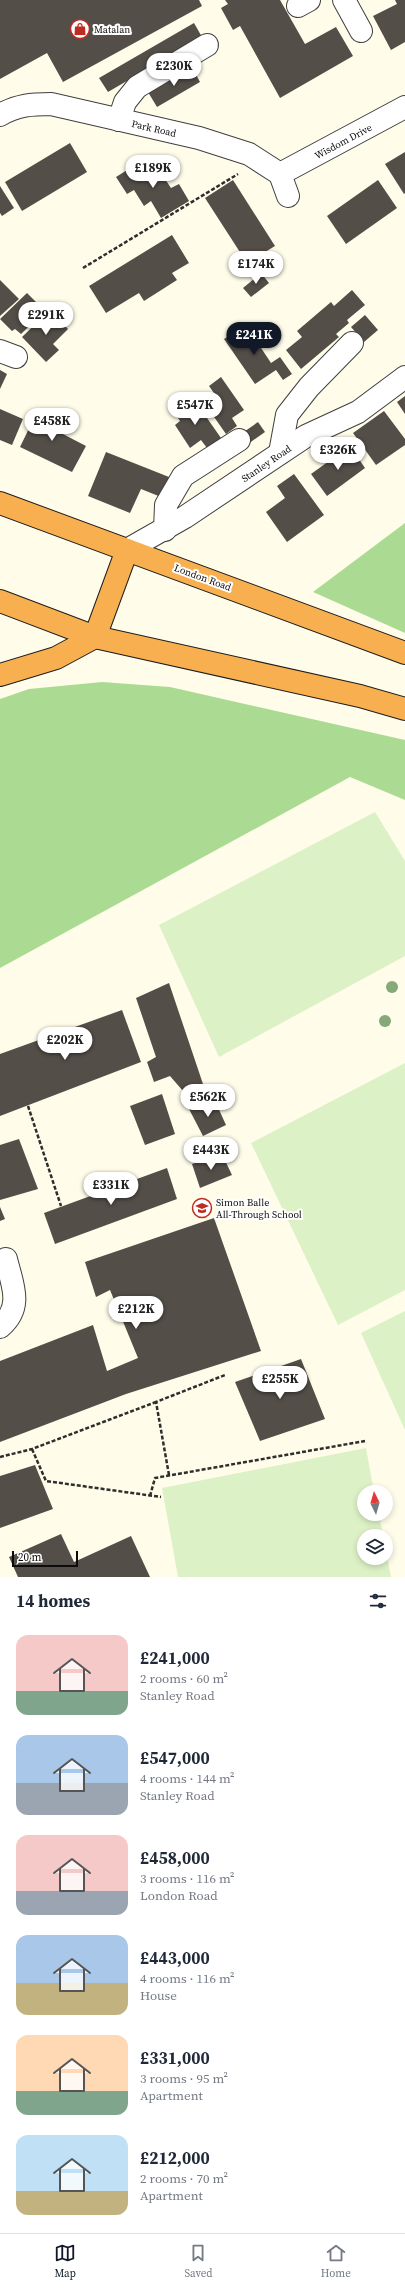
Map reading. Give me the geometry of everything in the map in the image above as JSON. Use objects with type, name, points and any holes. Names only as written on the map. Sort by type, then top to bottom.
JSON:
[{"type":"highway","name":"London Road","points":[[0,503],[405,653]]},
{"type":"highway","points":[[0,675],[56,658],[95,637],[127,550]]},
{"type":"highway","points":[[0,601],[95,637],[360,696],[405,709]]},
{"type":"street","points":[[344,0],[361,31]]},
{"type":"street","points":[[119,120],[125,102],[137,87],[207,45]]},
{"type":"street","name":"Park Road","points":[[0,116],[12,108],[31,104],[51,104],[199,138],[254,158],[280,174]]},
{"type":"street","name":"Wisdom Drive","points":[[280,174],[405,107]]},
{"type":"street","points":[[280,174],[288,196]]},
{"type":"street","points":[[280,453],[287,415],[309,387],[352,343]]},
{"type":"street","name":"Stanley Road","points":[[127,550],[165,530],[306,436],[358,412],[405,377]]},
{"type":"street","points":[[165,530],[166,505],[183,476],[239,440]]},
{"type":"street","points":[[0,1327],[8,1320],[16,1302],[6,1259]]},
{"type":"path","points":[[83,268],[247,168],[254,158]]},
{"type":"path","points":[[28,1106],[61,1206]]},
{"type":"path","points":[[0,1457],[32,1449],[225,1375]]},
{"type":"path","points":[[156,1402],[169,1475]]},
{"type":"path","points":[[150,1496],[155,1478],[365,1441]]},
{"type":"path","points":[[32,1449],[46,1481],[161,1498]]},
{"type":"green space","points":[[405,523],[405,633],[313,592]]},
{"type":"green space","points":[[102,682],[170,687],[405,740],[405,800],[350,777],[0,968],[0,699],[29,689]]},
{"type":"green space","points":[[375,812],[405,861],[405,956],[219,1057],[159,925]]},
{"type":"green space","points":[[405,1063],[405,1290],[338,1325],[251,1143]]},
{"type":"green space","points":[[405,1311],[405,1430],[361,1333]]},
{"type":"green space","points":[[366,1448],[373,1485],[357,1485],[357,1521],[380,1521],[382,1529],[357,1529],[357,1565],[389,1565],[391,1577],[178,1577],[162,1488]]},
{"type":"building","name":"Matalan","points":[[0,0],[199,0],[202,6],[63,82],[47,53],[0,79]]},
{"type":"building","points":[[225,0],[280,0],[305,44],[336,27],[353,56],[280,98],[240,26],[233,30],[221,8],[228,4]]},
{"type":"building","points":[[395,0],[405,0],[405,42],[391,50],[373,16],[397,4]]},
{"type":"building","points":[[194,23],[202,37],[108,92],[99,78]]},
{"type":"building","points":[[192,67],[200,82],[157,107],[148,92]]},
{"type":"building","points":[[70,143],[87,172],[22,211],[5,182]]},
{"type":"building","points":[[405,152],[405,193],[404,194],[385,164]]},
{"type":"building","points":[[143,160],[154,177],[161,173],[171,188],[179,184],[189,201],[161,218],[151,201],[144,206],[134,190],[127,194],[116,177]]},
{"type":"building","points":[[233,180],[275,246],[247,263],[205,198]]},
{"type":"building","points":[[378,180],[397,208],[346,244],[327,216]]},
{"type":"building","points":[[0,186],[14,208],[2,216],[0,213]]},
{"type":"building","points":[[172,235],[189,263],[172,273],[177,280],[144,301],[139,293],[106,313],[89,286]]},
{"type":"building","points":[[261,273],[269,283],[251,297],[243,288]]},
{"type":"building","points":[[0,280],[19,299],[0,316]]},
{"type":"building","points":[[352,290],[365,305],[347,320],[349,323],[336,334],[339,337],[301,369],[286,350],[302,337],[297,331],[331,302],[334,306]]},
{"type":"building","points":[[27,293],[45,311],[21,334],[15,329],[12,331],[0,319]]},
{"type":"building","points":[[50,310],[68,329],[53,344],[59,350],[46,362],[22,337]]},
{"type":"building","points":[[365,315],[378,330],[364,342],[351,327]]},
{"type":"building","points":[[246,325],[271,363],[280,357],[292,374],[283,380],[276,370],[255,384],[224,339]]},
{"type":"building","points":[[0,370],[7,374],[0,389]]},
{"type":"building","points":[[221,377],[244,410],[232,418],[237,426],[226,434],[205,404],[216,396],[209,386]]},
{"type":"building","points":[[405,396],[405,414],[397,402]]},
{"type":"building","points":[[187,400],[195,411],[200,408],[221,438],[207,448],[201,440],[190,448],[175,425],[180,421],[173,410]]},
{"type":"building","points":[[0,409],[23,419],[12,445],[0,440]]},
{"type":"building","points":[[38,410],[64,423],[59,432],[86,446],[72,472],[20,447]]},
{"type":"building","points":[[384,411],[405,439],[405,445],[376,465],[353,433]]},
{"type":"building","points":[[258,422],[265,432],[248,444],[241,434]]},
{"type":"building","points":[[350,446],[365,468],[327,496],[311,474]]},
{"type":"building","points":[[106,452],[169,477],[161,497],[141,489],[130,513],[88,496]]},
{"type":"building","points":[[294,474],[324,515],[287,542],[266,512],[285,498],[277,486]]},
{"type":"building","points":[[169,983],[203,1084],[183,1091],[170,1076],[154,1082],[147,1062],[156,1057],[136,998]]},
{"type":"building","points":[[122,1010],[141,1062],[0,1116],[0,1054]]},
{"type":"building","points":[[162,1094],[175,1134],[145,1145],[130,1106]]},
{"type":"building","points":[[216,1103],[226,1125],[203,1136],[189,1109]]},
{"type":"building","points":[[19,1139],[38,1189],[0,1200],[0,1145]]},
{"type":"building","points":[[222,1154],[232,1175],[200,1188],[192,1164]]},
{"type":"building","points":[[167,1168],[177,1199],[55,1244],[44,1213]]},
{"type":"building","points":[[0,1207],[5,1219],[0,1221]]},
{"type":"building","points":[[214,1218],[261,1351],[126,1394],[0,1442],[0,1361],[93,1325],[107,1371],[138,1358],[110,1290],[96,1297],[85,1262]]},
{"type":"building","points":[[301,1359],[325,1419],[260,1441],[235,1382]]},
{"type":"building","points":[[35,1465],[53,1509],[0,1528],[0,1476]]},
{"type":"building","points":[[61,1534],[74,1562],[131,1536],[150,1577],[18,1577],[9,1557]]},
{"type":"place","name":"Matalan","points":[[80,29]]},
{"type":"place","name":"Simon Balle All-Through School","points":[[202,1208]]}]
